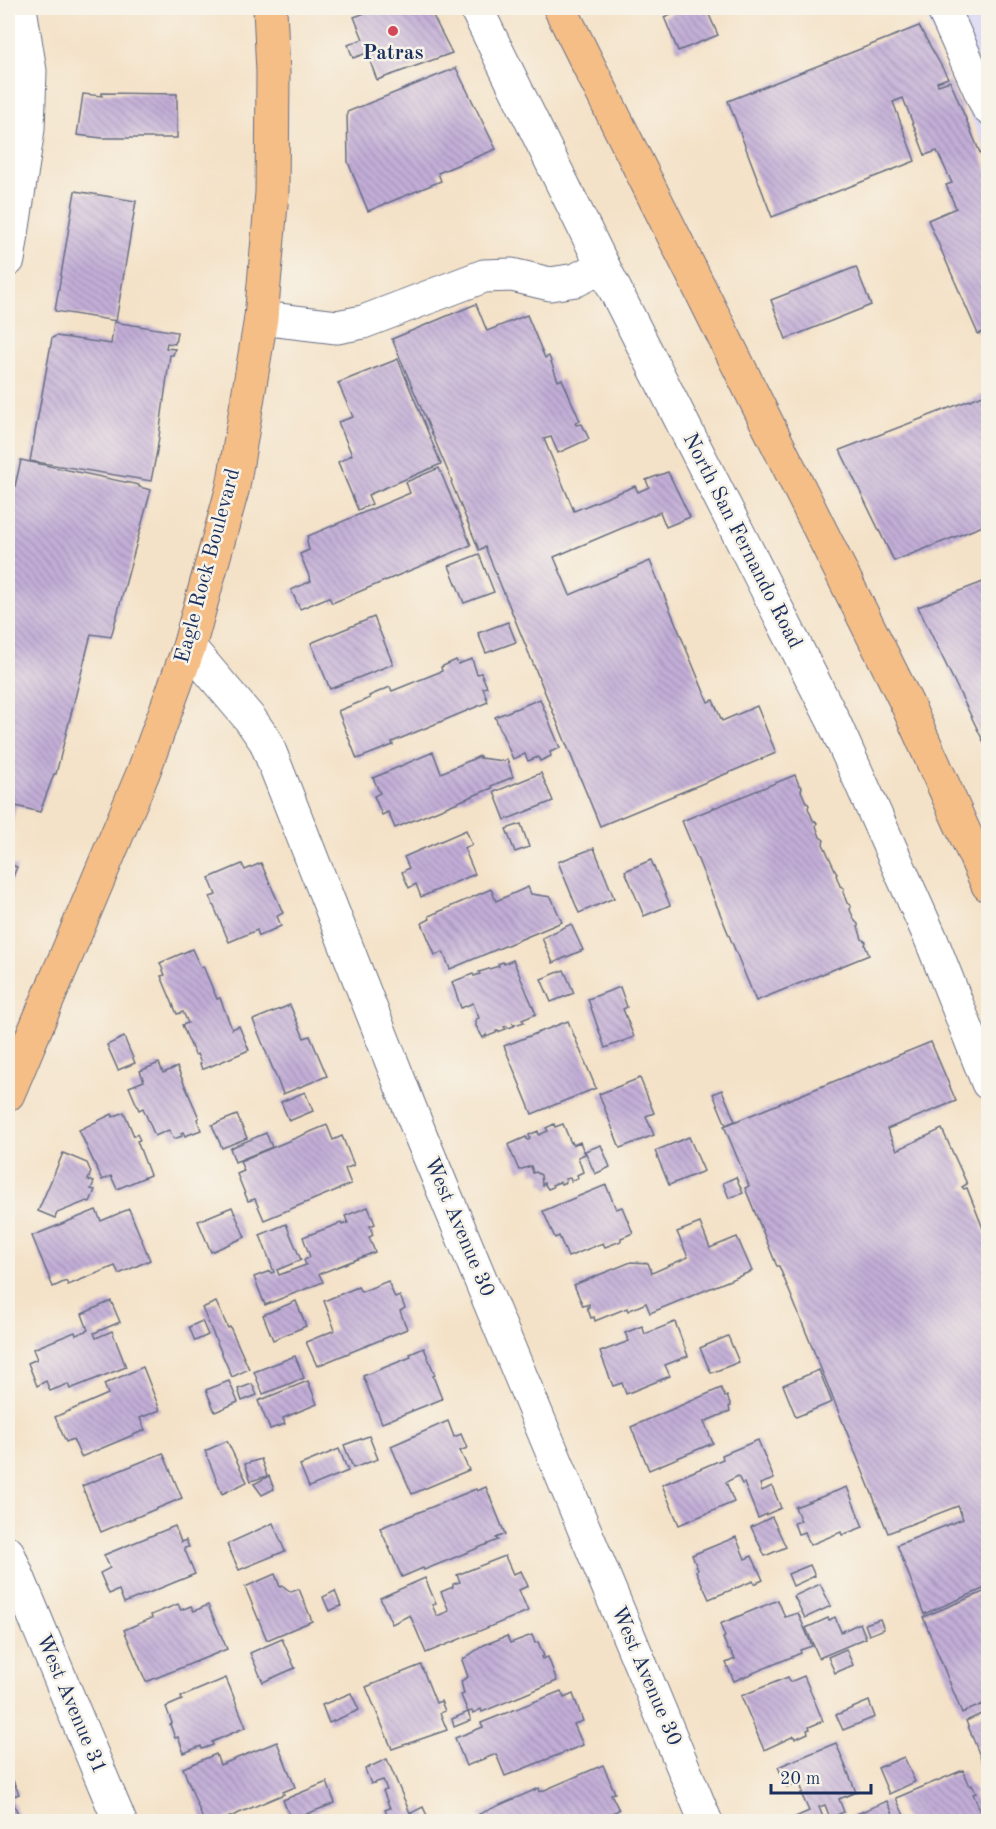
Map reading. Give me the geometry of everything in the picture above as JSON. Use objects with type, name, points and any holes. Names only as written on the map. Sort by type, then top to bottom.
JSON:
[{"type":"main road","name":"Eagle Rock Boulevard","points":[[8,1094],[143,773],[189,647],[233,487],[261,318],[272,193],[273,73],[270,8]]},
{"type":"main road","points":[[561,8],[906,702],[988,885]]},
{"type":"street","points":[[9,241],[28,129],[30,71],[20,8]]},
{"type":"street","name":"North San Fernando Road","points":[[476,8],[603,266],[833,720],[931,939],[988,1083]]},
{"type":"street","points":[[943,8],[988,108]]},
{"type":"street","points":[[261,318],[337,327],[363,322],[484,276],[512,274],[550,284],[576,280],[603,266]]},
{"type":"street","name":"West Avenue 30","points":[[189,647],[250,718],[266,742],[427,1150],[706,1821]]},
{"type":"street","name":"West Avenue 31","points":[[8,1553],[120,1821]]},
{"type":"shaded area","points":[[922,8],[988,8],[988,150],[986,151]]},
{"type":"building","points":[[379,8],[429,8],[452,53],[377,80],[367,53],[353,58],[348,45],[363,39],[354,17]]},
{"type":"building","points":[[671,8],[706,8],[718,35],[678,51],[664,17],[673,13]]},
{"type":"building","points":[[919,26],[948,78],[937,82],[938,85],[950,81],[988,172],[988,230],[984,232],[988,244],[988,330],[978,334],[928,220],[956,208],[946,185],[952,183],[937,151],[925,155],[903,98],[893,102],[915,161],[772,217],[728,101]]},
{"type":"building","points":[[456,68],[496,149],[438,173],[441,181],[368,211],[348,162],[347,112]]},
{"type":"building","points":[[102,93],[177,94],[177,138],[102,138],[77,135],[83,94],[102,96]]},
{"type":"building","points":[[75,191],[136,201],[116,321],[55,311]]},
{"type":"building","points":[[856,267],[871,305],[786,339],[771,300]]},
{"type":"building","points":[[476,304],[487,331],[527,315],[545,358],[549,356],[558,381],[562,379],[580,421],[575,423],[576,425],[582,424],[589,439],[558,453],[551,437],[544,439],[574,511],[635,486],[638,492],[649,487],[646,480],[668,472],[690,517],[666,527],[660,512],[554,557],[570,595],[650,561],[708,702],[713,700],[722,721],[757,706],[776,753],[600,826],[485,547],[479,550],[392,339]]},
{"type":"building","points":[[114,322],[177,332],[175,344],[167,343],[166,348],[175,349],[173,355],[170,355],[151,481],[30,461],[52,338],[56,336],[111,344]]},
{"type":"building","points":[[398,359],[441,464],[368,495],[372,504],[358,510],[338,462],[352,455],[338,422],[353,417],[338,383]]},
{"type":"building","points":[[988,393],[988,524],[894,561],[840,450]]},
{"type":"building","points":[[21,460],[139,485],[139,487],[151,490],[111,637],[91,634],[56,774],[54,774],[40,812],[16,806],[8,834],[8,516]]},
{"type":"building","points":[[439,468],[471,545],[332,603],[329,597],[300,609],[291,590],[311,581],[300,554],[309,550],[308,536],[410,493],[406,482]]},
{"type":"building","points":[[479,554],[494,592],[464,603],[449,566]]},
{"type":"building","points":[[988,580],[988,751],[918,607]]},
{"type":"building","points":[[374,617],[393,664],[330,689],[311,643]]},
{"type":"building","points":[[508,622],[516,642],[486,653],[478,633]]},
{"type":"building","points":[[472,659],[477,674],[481,673],[487,687],[483,688],[488,702],[357,759],[338,711],[390,687],[392,691],[442,671],[441,667],[456,660],[458,664]]},
{"type":"building","points":[[540,699],[560,748],[550,752],[551,756],[540,761],[538,757],[528,761],[525,754],[513,759],[495,717]]},
{"type":"building","points":[[433,752],[441,773],[480,756],[480,758],[504,761],[507,759],[513,777],[395,828],[388,812],[382,815],[374,796],[380,793],[373,778]]},
{"type":"building","points":[[541,773],[553,801],[505,820],[494,792]]},
{"type":"building","points":[[795,775],[802,787],[801,791],[809,805],[813,820],[817,823],[820,837],[824,840],[823,844],[840,886],[844,888],[847,903],[851,906],[850,910],[858,924],[862,939],[866,942],[869,955],[756,1001],[682,821]]},
{"type":"building","points":[[521,824],[529,847],[515,852],[506,829]]},
{"type":"building","points":[[466,830],[472,845],[464,848],[475,874],[421,897],[416,884],[409,888],[402,872],[409,868],[404,857]]},
{"type":"building","points":[[594,848],[614,898],[579,913],[558,862]]},
{"type":"building","points":[[651,860],[670,905],[644,916],[625,871]]},
{"type":"building","points":[[261,863],[283,913],[277,916],[281,926],[259,936],[257,930],[229,942],[210,897],[216,895],[209,878],[242,864],[245,870]]},
{"type":"building","points":[[8,864],[17,867],[8,889]]},
{"type":"building","points":[[528,887],[531,894],[551,897],[562,922],[450,969],[443,952],[435,955],[422,923],[430,919],[429,916],[491,889],[496,901]]},
{"type":"building","points":[[571,924],[583,950],[553,963],[542,938]]},
{"type":"building","points":[[192,949],[201,968],[203,966],[217,999],[220,998],[232,1029],[239,1026],[249,1050],[204,1069],[182,1025],[188,1023],[183,1012],[177,1014],[161,976],[165,975],[160,963]]},
{"type":"building","points":[[513,960],[536,1014],[522,1020],[524,1022],[513,1024],[514,1026],[508,1028],[504,1027],[506,1029],[483,1038],[476,1026],[476,1019],[479,1018],[473,1003],[461,1008],[452,982],[473,974],[474,976],[480,974],[479,972]]},
{"type":"building","points":[[564,970],[574,993],[551,1002],[541,979]]},
{"type":"building","points":[[620,987],[627,1007],[623,1009],[634,1037],[605,1048],[588,999]]},
{"type":"building","points":[[290,1005],[304,1038],[310,1036],[327,1076],[283,1094],[253,1020]]},
{"type":"building","points":[[568,1021],[596,1088],[532,1114],[504,1046]]},
{"type":"building","points":[[124,1037],[135,1063],[118,1070],[107,1045]]},
{"type":"building","points":[[931,1042],[956,1101],[887,1129],[897,1150],[942,1129],[967,1184],[962,1187],[967,1188],[988,1241],[988,1587],[924,1614],[897,1545],[963,1519],[958,1506],[888,1533],[745,1188],[749,1186],[724,1126]]},
{"type":"building","points":[[159,1063],[163,1073],[177,1067],[199,1118],[197,1119],[201,1130],[185,1136],[183,1132],[182,1136],[174,1139],[169,1130],[155,1136],[143,1108],[139,1110],[129,1087],[144,1081],[140,1071]]},
{"type":"building","points":[[640,1078],[654,1113],[646,1116],[654,1135],[620,1148],[599,1094]]},
{"type":"building","points":[[722,1090],[735,1121],[726,1125],[713,1094]]},
{"type":"building","points":[[305,1092],[313,1111],[289,1121],[281,1102]]},
{"type":"building","points":[[124,1112],[134,1136],[137,1134],[140,1140],[137,1141],[150,1175],[117,1189],[111,1176],[102,1180],[79,1130],[112,1114],[113,1117]]},
{"type":"building","points":[[237,1115],[247,1138],[222,1148],[212,1125]]},
{"type":"building","points":[[554,1124],[555,1127],[563,1124],[571,1143],[573,1145],[580,1142],[585,1154],[578,1157],[583,1172],[577,1175],[578,1178],[571,1181],[570,1178],[565,1179],[566,1182],[552,1185],[553,1187],[548,1189],[544,1183],[542,1185],[541,1175],[533,1173],[531,1166],[519,1170],[508,1145],[526,1137],[528,1140],[529,1135],[538,1131],[539,1135],[548,1131],[546,1128]]},
{"type":"building","points":[[327,1125],[333,1140],[342,1136],[354,1165],[345,1169],[351,1184],[264,1220],[255,1199],[248,1201],[237,1174],[244,1171],[240,1161]]},
{"type":"building","points":[[266,1133],[272,1147],[235,1162],[230,1148]]},
{"type":"building","points":[[689,1137],[704,1171],[669,1185],[655,1151]]},
{"type":"building","points":[[601,1145],[610,1167],[595,1174],[585,1151]]},
{"type":"building","points":[[63,1153],[87,1163],[91,1172],[88,1180],[94,1182],[91,1189],[95,1190],[90,1202],[87,1201],[57,1213],[55,1218],[38,1211]]},
{"type":"building","points":[[736,1177],[743,1193],[729,1198],[723,1183]]},
{"type":"building","points":[[606,1185],[616,1209],[622,1207],[633,1233],[605,1247],[603,1243],[568,1257],[559,1236],[555,1238],[543,1211]]},
{"type":"building","points":[[232,1207],[245,1237],[211,1252],[198,1221]]},
{"type":"building","points":[[368,1207],[375,1224],[370,1226],[373,1235],[369,1237],[375,1252],[319,1274],[323,1282],[265,1305],[254,1277],[270,1271],[274,1272],[260,1235],[286,1224],[301,1260],[277,1270],[279,1275],[306,1265],[304,1260],[310,1257],[303,1237],[341,1223],[342,1225],[348,1223],[345,1216]]},
{"type":"building","points":[[129,1209],[150,1260],[119,1274],[115,1266],[68,1285],[66,1281],[53,1287],[32,1236],[96,1210],[101,1221]]},
{"type":"building","points":[[700,1223],[710,1248],[737,1237],[752,1271],[650,1313],[646,1303],[595,1321],[594,1317],[591,1318],[587,1307],[589,1304],[583,1306],[574,1285],[631,1262],[648,1263],[652,1273],[688,1257],[677,1232]]},
{"type":"building","points":[[388,1281],[395,1298],[400,1296],[405,1308],[400,1311],[407,1329],[317,1366],[306,1342],[335,1330],[324,1301],[358,1287],[361,1292]]},
{"type":"building","points":[[111,1301],[120,1322],[94,1333],[96,1338],[112,1331],[126,1367],[70,1389],[68,1384],[50,1391],[46,1381],[37,1386],[28,1363],[37,1359],[33,1349],[75,1332],[76,1335],[88,1330],[82,1314]]},
{"type":"building","points":[[296,1301],[306,1326],[273,1340],[263,1315]]},
{"type":"building","points":[[216,1302],[249,1369],[232,1377],[202,1308]]},
{"type":"building","points":[[202,1321],[208,1335],[195,1341],[189,1327]]},
{"type":"building","points":[[675,1322],[688,1356],[665,1365],[670,1376],[626,1394],[622,1383],[613,1386],[600,1352],[629,1341],[625,1333],[642,1326],[645,1334]]},
{"type":"building","points":[[728,1336],[739,1362],[711,1373],[700,1348]]},
{"type":"building","points":[[424,1348],[442,1399],[382,1423],[363,1376],[411,1357],[410,1354]]},
{"type":"building","points":[[295,1356],[304,1378],[263,1394],[254,1372]]},
{"type":"building","points":[[143,1367],[160,1410],[140,1418],[145,1430],[81,1457],[73,1439],[66,1442],[55,1417],[108,1394],[104,1384]]},
{"type":"building","points":[[819,1370],[832,1402],[796,1417],[783,1385]]},
{"type":"building","points":[[229,1381],[238,1402],[215,1412],[206,1390]]},
{"type":"building","points":[[308,1381],[317,1404],[283,1418],[285,1424],[270,1429],[258,1401]]},
{"type":"building","points":[[252,1384],[257,1395],[242,1401],[238,1389]]},
{"type":"building","points":[[721,1388],[731,1406],[730,1411],[704,1422],[713,1443],[649,1470],[631,1427]]},
{"type":"building","points":[[448,1421],[454,1437],[461,1434],[467,1448],[460,1451],[469,1470],[412,1494],[391,1446]]},
{"type":"building","points":[[369,1436],[378,1459],[353,1468],[344,1445]]},
{"type":"building","points":[[758,1440],[774,1479],[760,1484],[762,1491],[772,1486],[781,1508],[758,1518],[744,1483],[742,1484],[738,1476],[726,1482],[734,1502],[679,1525],[662,1485],[723,1459],[722,1455]]},
{"type":"building","points":[[227,1441],[247,1482],[222,1494],[205,1451]]},
{"type":"building","points":[[339,1449],[348,1471],[309,1487],[300,1465]]},
{"type":"building","points":[[163,1453],[182,1498],[101,1532],[82,1486]]},
{"type":"building","points":[[261,1459],[267,1476],[251,1481],[245,1464]]},
{"type":"building","points":[[269,1476],[274,1489],[262,1495],[254,1484]]},
{"type":"building","points":[[486,1487],[505,1534],[496,1538],[498,1540],[402,1577],[380,1528]]},
{"type":"building","points":[[847,1487],[863,1527],[842,1535],[841,1532],[810,1545],[805,1532],[798,1534],[794,1523],[801,1521],[795,1507]]},
{"type":"building","points":[[772,1517],[786,1547],[765,1556],[751,1527]]},
{"type":"building","points":[[273,1523],[285,1551],[239,1570],[227,1544]]},
{"type":"building","points":[[175,1526],[181,1542],[186,1540],[189,1547],[184,1548],[195,1574],[124,1603],[119,1590],[109,1594],[100,1573],[110,1568],[104,1555]]},
{"type":"building","points":[[736,1537],[745,1559],[752,1556],[763,1580],[754,1584],[753,1581],[709,1599],[696,1571],[698,1570],[692,1555]]},
{"type":"building","points":[[505,1556],[513,1574],[521,1571],[528,1586],[519,1590],[528,1611],[426,1653],[410,1615],[392,1624],[380,1598],[425,1578],[436,1604],[432,1605],[437,1616],[449,1611],[441,1592],[460,1582],[457,1575]]},
{"type":"building","points":[[810,1565],[815,1576],[793,1586],[788,1574]]},
{"type":"building","points":[[275,1574],[280,1587],[283,1586],[291,1592],[299,1589],[312,1621],[267,1640],[245,1587]]},
{"type":"building","points":[[820,1584],[831,1606],[805,1618],[794,1596]]},
{"type":"building","points":[[988,1590],[988,1702],[962,1713],[923,1617]]},
{"type":"building","points":[[335,1591],[341,1606],[329,1611],[323,1597]]},
{"type":"building","points":[[778,1600],[785,1617],[798,1613],[812,1646],[800,1650],[801,1653],[734,1681],[726,1663],[735,1659],[728,1650],[720,1624]]},
{"type":"building","points":[[178,1604],[181,1610],[191,1606],[194,1611],[208,1605],[227,1649],[146,1682],[124,1630],[152,1618],[151,1615]]},
{"type":"building","points":[[835,1617],[841,1632],[860,1623],[866,1638],[819,1658],[806,1628]]},
{"type":"building","points":[[880,1619],[884,1629],[869,1635],[865,1624]]},
{"type":"building","points":[[532,1635],[544,1656],[541,1657],[542,1659],[548,1657],[557,1681],[482,1712],[481,1709],[473,1713],[468,1712],[461,1695],[464,1694],[461,1681],[468,1677],[462,1660],[484,1645],[507,1636],[510,1643]]},
{"type":"building","points":[[282,1639],[295,1668],[263,1682],[250,1653]]},
{"type":"building","points":[[846,1649],[853,1665],[835,1673],[828,1657]]},
{"type":"building","points":[[421,1665],[436,1703],[441,1701],[445,1711],[440,1713],[447,1730],[392,1749],[366,1687]]},
{"type":"building","points":[[804,1676],[823,1721],[809,1727],[808,1733],[795,1739],[794,1736],[764,1750],[741,1696],[788,1677],[790,1682]]},
{"type":"building","points":[[226,1678],[246,1727],[212,1742],[213,1745],[202,1749],[201,1746],[184,1753],[178,1737],[175,1738],[166,1707],[182,1700],[181,1697]]},
{"type":"building","points":[[561,1691],[564,1698],[573,1694],[583,1721],[574,1724],[583,1745],[505,1776],[496,1754],[466,1766],[455,1738],[483,1727],[481,1723]]},
{"type":"building","points":[[351,1693],[359,1710],[329,1723],[322,1705]]},
{"type":"building","points":[[869,1701],[875,1717],[843,1730],[836,1715]]},
{"type":"building","points":[[988,1711],[988,1776],[966,1721]]},
{"type":"building","points":[[468,1712],[471,1720],[454,1727],[452,1719]]},
{"type":"building","points":[[277,1742],[295,1787],[283,1792],[284,1794],[218,1822],[204,1822],[183,1768],[216,1754],[220,1765]]},
{"type":"building","points":[[836,1743],[856,1792],[839,1799],[844,1812],[830,1818],[825,1805],[819,1807],[824,1820],[821,1822],[784,1822],[809,1811],[799,1782],[787,1787],[778,1767]]},
{"type":"building","points":[[904,1757],[915,1782],[889,1794],[878,1768]]},
{"type":"building","points":[[387,1759],[414,1822],[390,1822],[385,1810],[390,1808],[383,1791],[387,1790],[383,1780],[371,1784],[365,1769]]},
{"type":"building","points":[[603,1765],[615,1793],[611,1794],[619,1810],[592,1822],[483,1822],[479,1814],[539,1788],[540,1792]]},
{"type":"building","points":[[963,1770],[976,1793],[973,1794],[985,1820],[981,1822],[907,1822],[896,1798]]},
{"type":"building","points":[[11,1776],[19,1794],[11,1797],[18,1814],[8,1819],[8,1778]]},
{"type":"building","points":[[327,1782],[335,1803],[291,1820],[283,1800]]},
{"type":"building","points":[[887,1801],[896,1820],[840,1821]]},
{"type":"building","points":[[423,1807],[429,1820],[415,1822],[411,1813]]},
{"type":"place","name":"Patras","points":[[393,31]]}]
